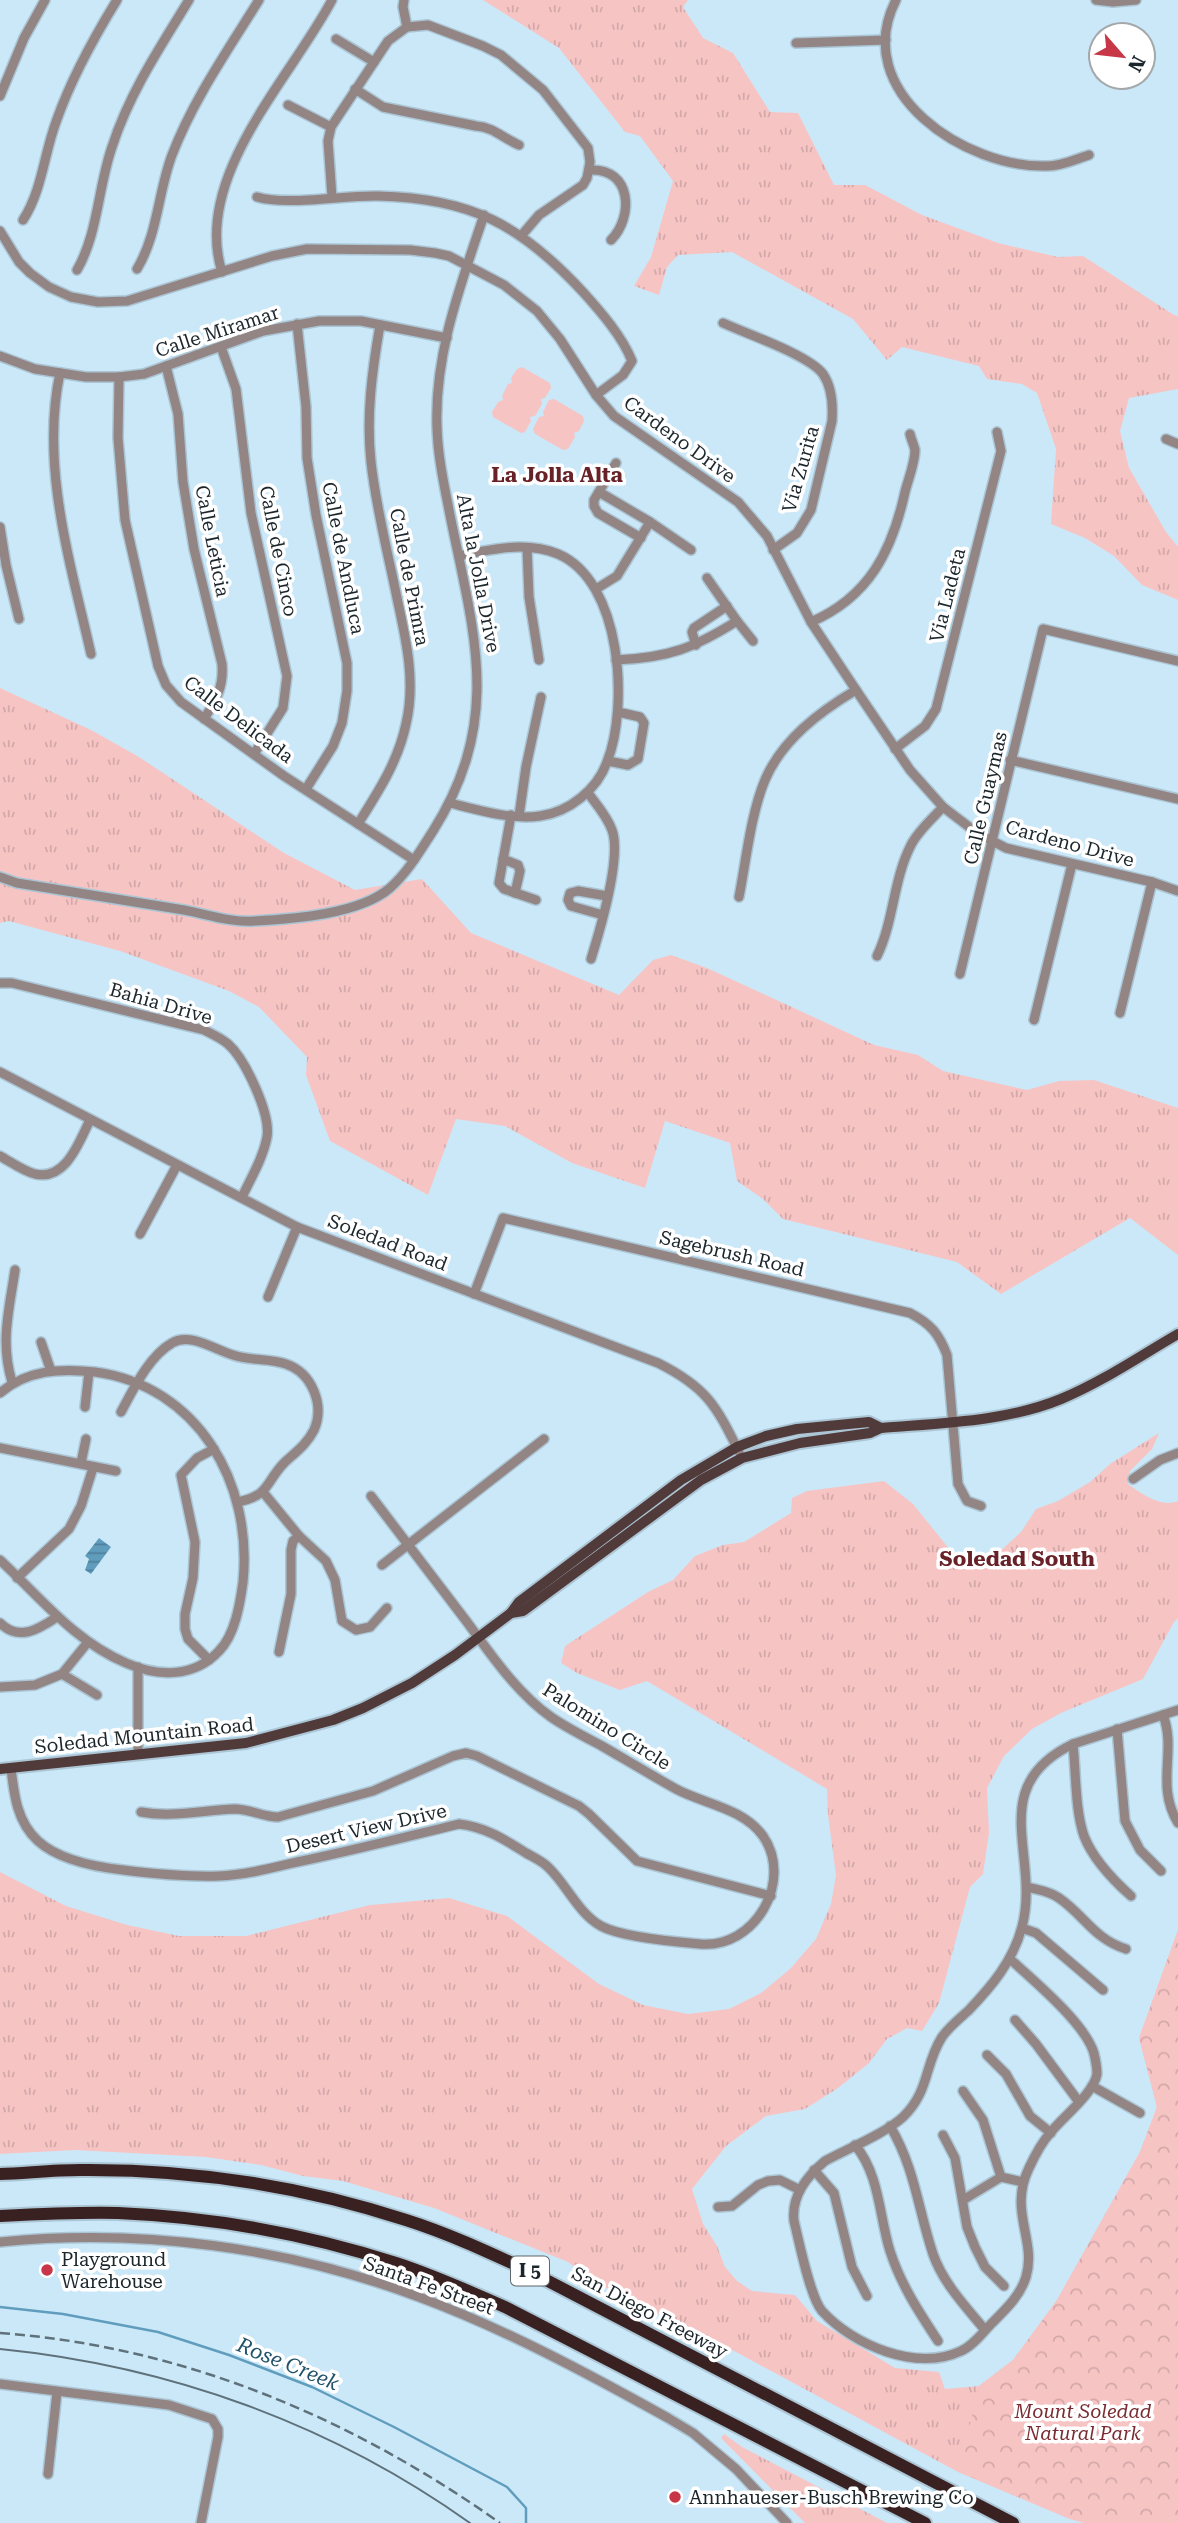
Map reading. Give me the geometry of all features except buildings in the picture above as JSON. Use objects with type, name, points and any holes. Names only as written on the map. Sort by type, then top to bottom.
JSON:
[{"type":"highway","name":"San Diego Freeway","points":[[0,2175],[78,2170],[183,2174],[303,2193],[407,2220],[456,2238],[525,2269],[1013,2523]]},
{"type":"highway","name":"I 5","points":[[0,2216],[78,2213],[176,2217],[289,2234],[395,2262],[505,2306],[925,2523]]},
{"type":"main road","name":"Soledad Mountain Road","points":[[511,1613],[523,1611],[701,1480],[742,1458],[800,1443],[870,1433],[881,1428],[1005,1415],[1058,1400],[1094,1384],[1178,1334]]},
{"type":"main road","name":"Soledad Mountain Road","points":[[5,1768],[246,1744],[333,1720],[412,1683],[511,1613],[519,1602],[681,1480],[737,1447],[766,1436],[797,1429],[869,1422],[881,1428]]},
{"type":"street","points":[[0,96],[24,38],[45,0]]},
{"type":"street","points":[[23,220],[33,204],[56,121],[75,74],[117,0]]},
{"type":"street","points":[[77,270],[87,253],[106,167],[122,119],[147,69],[189,0]]},
{"type":"street","points":[[137,269],[146,254],[170,158],[188,117],[259,0]]},
{"type":"street","points":[[222,272],[217,242],[217,219],[224,186],[252,129],[332,0]]},
{"type":"street","points":[[404,0],[402,7],[407,27]]},
{"type":"street","points":[[897,0],[890,12],[886,40],[890,70],[903,96],[932,127],[963,147],[1015,164],[1048,166],[1089,155]]},
{"type":"street","points":[[1096,0],[1136,0]]},
{"type":"street","points":[[332,197],[328,141],[331,128],[388,41],[407,27],[428,25],[483,46],[517,67],[543,90],[588,148],[590,170],[583,185],[539,215],[521,236]]},
{"type":"street","points":[[337,39],[374,62]]},
{"type":"street","points":[[796,43],[886,40]]},
{"type":"street","points":[[355,89],[383,107],[490,127],[503,138],[519,145]]},
{"type":"street","points":[[288,105],[331,128]]},
{"type":"street","points":[[590,170],[611,173],[624,188],[626,204],[618,233],[611,240]]},
{"type":"street","points":[[257,197],[271,201],[382,196],[440,202],[502,223],[571,280],[593,303],[627,349],[632,361],[623,375],[596,395]]},
{"type":"street","name":"Alta la Jolla Drive","points":[[0,877],[17,883],[251,922],[351,909],[371,901],[391,887],[414,860],[450,803],[475,723],[478,666],[440,465],[437,427],[438,389],[455,300],[484,215]]},
{"type":"street","name":"Cardeno Drive","points":[[0,231],[19,262],[49,287],[71,297],[98,302],[127,301],[272,256],[325,248],[435,253],[449,256],[504,285],[537,311],[614,416],[738,502],[767,536],[811,622],[895,749],[943,807],[1006,848],[1152,882],[1178,891]]},
{"type":"street","name":"Calle Miramar","points":[[2,361],[86,377],[144,374],[263,331],[319,321],[361,321],[447,338]]},
{"type":"street","name":"Via Zurita","points":[[723,323],[815,365],[829,384],[832,421],[811,510],[797,533],[773,550]]},
{"type":"street","name":"Calle de Andluca","points":[[297,324],[306,407],[307,458],[347,663],[347,691],[342,723],[333,746],[306,789]]},
{"type":"street","name":"Calle de Primra","points":[[358,824],[395,761],[406,724],[410,697],[408,646],[375,491],[371,460],[370,384],[380,325]]},
{"type":"street","name":"Calle de Cinco","points":[[221,347],[236,388],[251,513],[287,676],[283,708],[254,754]]},
{"type":"street","name":"Calle Leticia","points":[[166,366],[178,414],[183,482],[194,549],[222,664],[219,696],[204,719]]},
{"type":"street","points":[[60,373],[56,390],[55,424],[57,485],[64,534],[91,654]]},
{"type":"street","name":"Calle Delicada","points":[[119,377],[118,438],[125,520],[158,666],[170,691],[254,754],[414,860]]},
{"type":"street","name":"Via Ladeta","points":[[895,749],[925,726],[936,709],[1001,451],[997,432]]},
{"type":"street","points":[[811,622],[839,606],[883,560],[898,521],[915,450],[910,434]]},
{"type":"street","points":[[1166,439],[1178,444]]},
{"type":"street","points":[[616,463],[594,506],[598,513],[641,538]]},
{"type":"street","points":[[599,492],[691,550]]},
{"type":"street","points":[[596,589],[617,576],[650,522]]},
{"type":"street","points":[[0,527],[19,619]]},
{"type":"street","points":[[450,803],[515,816],[538,817],[554,813],[588,793],[608,761],[618,712],[616,660],[608,622],[596,589],[585,574],[565,558],[543,550],[496,548],[458,556]]},
{"type":"street","points":[[527,548],[529,597],[539,660]]},
{"type":"street","points":[[708,579],[753,641]]},
{"type":"street","points":[[696,645],[692,632],[694,628],[727,606]]},
{"type":"street","points":[[616,660],[651,659],[696,645],[737,621]]},
{"type":"street","name":"Calle Guaymas","points":[[960,974],[1043,629],[1178,661]]},
{"type":"street","points":[[739,897],[759,797],[773,764],[808,723],[856,690]]},
{"type":"street","points":[[536,900],[504,889],[499,883],[502,859],[515,816],[541,697]]},
{"type":"street","points":[[608,761],[628,765],[638,759],[644,723],[640,717],[618,712]]},
{"type":"street","points":[[1010,760],[1178,799]]},
{"type":"street","points":[[588,793],[606,817],[616,845],[603,915],[591,959]]},
{"type":"street","points":[[877,956],[884,941],[902,866],[912,843],[943,807]]},
{"type":"street","points":[[502,859],[518,865],[520,871],[515,892]]},
{"type":"street","points":[[1034,1020],[1072,864]]},
{"type":"street","points":[[1120,1013],[1152,882]]},
{"type":"street","points":[[603,915],[571,906],[568,900],[570,893],[578,891],[607,896]]},
{"type":"street","name":"Bahia Drive","points":[[0,983],[12,983],[204,1030],[228,1044],[254,1086],[267,1117],[268,1133],[264,1150],[242,1197]]},
{"type":"street","name":"Soledad Road","points":[[0,1072],[297,1227],[658,1363],[703,1391],[715,1405],[742,1458]]},
{"type":"street","points":[[0,1156],[34,1174],[47,1175],[66,1164],[90,1120]]},
{"type":"street","points":[[139,1234],[177,1165]]},
{"type":"street","name":"Sagebrush Road","points":[[474,1294],[503,1218],[910,1313],[928,1322],[939,1335],[947,1355],[952,1421]]},
{"type":"street","points":[[268,1297],[297,1227]]},
{"type":"street","points":[[12,1382],[6,1361],[5,1343],[15,1270]]},
{"type":"street","points":[[121,1412],[136,1382],[163,1350],[173,1342],[184,1339],[234,1356],[293,1367],[307,1378],[317,1405],[314,1429],[306,1443],[284,1464],[263,1492],[253,1499],[238,1502]]},
{"type":"street","points":[[41,1342],[51,1371]]},
{"type":"street","points":[[0,1393],[12,1382],[23,1377],[51,1371],[89,1372],[136,1382],[180,1410],[207,1437],[228,1473],[238,1502],[244,1549],[241,1595],[230,1633],[221,1650],[196,1668],[175,1673],[125,1663],[88,1642],[57,1617],[0,1560]]},
{"type":"street","points":[[85,1406],[89,1372]]},
{"type":"street","points":[[952,1421],[958,1484],[967,1501],[981,1506]]},
{"type":"street","points":[[81,1463],[86,1439]]},
{"type":"street","points":[[382,1565],[544,1439]]},
{"type":"street","points":[[0,1448],[116,1471]]},
{"type":"street","points":[[209,1660],[188,1639],[185,1629],[193,1578],[195,1542],[181,1475],[197,1458],[214,1450]]},
{"type":"street","points":[[1133,1479],[1160,1460],[1178,1453]]},
{"type":"street","points":[[17,1578],[69,1528],[82,1506],[93,1468]]},
{"type":"street","points":[[263,1492],[299,1536],[326,1561],[335,1580],[342,1621],[356,1630],[364,1630],[387,1608]]},
{"type":"street","name":"Palomino Circle","points":[[371,1496],[528,1699],[552,1718],[678,1790],[749,1821],[761,1833],[772,1855],[775,1871],[771,1896]]},
{"type":"street","points":[[279,1652],[291,1594],[291,1550],[299,1536]]},
{"type":"street","points":[[0,1623],[15,1632],[30,1633],[57,1617]]},
{"type":"street","points":[[0,1688],[35,1685],[62,1674],[88,1642]]},
{"type":"street","points":[[138,1667],[138,1753]]},
{"type":"street","points":[[62,1674],[97,1695]]},
{"type":"street","points":[[1010,1959],[1050,1995],[1083,2033],[1095,2054],[1097,2074],[1092,2086],[1043,2142],[1023,2182],[1020,2207],[1028,2257],[1026,2276],[1015,2300],[964,2350],[945,2357],[916,2359],[893,2356],[841,2328],[817,2304],[794,2221],[793,2212],[800,2190],[814,2170],[825,2161],[900,2119],[919,2098],[934,2052],[943,2036],[990,1988],[1010,1959],[1022,1928],[1027,1887],[1020,1810],[1022,1797],[1034,1774],[1062,1749],[1073,1744],[1178,1710]]},
{"type":"street","points":[[1163,1715],[1169,1741],[1167,1793],[1178,1823]]},
{"type":"street","points":[[1117,1729],[1125,1821],[1140,1850],[1161,1871]]},
{"type":"street","points":[[1073,1744],[1084,1837],[1114,1881],[1131,1896]]},
{"type":"street","points":[[141,1812],[157,1815],[234,1809],[278,1817],[373,1791],[453,1756],[466,1753],[579,1806],[637,1861],[771,1896]]},
{"type":"street","name":"Desert View Drive","points":[[5,1768],[22,1820],[39,1842],[76,1862],[96,1867],[163,1875],[220,1876],[249,1873],[458,1824],[474,1826],[496,1834],[548,1866],[587,1915],[601,1926],[620,1932],[704,1944],[721,1941],[751,1924],[763,1911],[771,1896]]},
{"type":"street","points":[[1027,1887],[1060,1898],[1099,1937],[1126,1949]]},
{"type":"street","points":[[1022,1928],[1036,1933],[1103,1990]]},
{"type":"street","points":[[1014,2020],[1079,2102]]},
{"type":"street","points":[[987,2055],[1006,2074],[1030,2116],[1051,2133]]},
{"type":"street","points":[[1092,2086],[1140,2113]]},
{"type":"street","points":[[963,2091],[983,2120],[1001,2177]]},
{"type":"street","points":[[890,2126],[902,2145],[914,2178],[933,2255],[947,2282],[985,2330]]},
{"type":"street","points":[[943,2135],[955,2158],[967,2227],[975,2247],[985,2267],[1004,2286]]},
{"type":"street","points":[[855,2145],[874,2180],[889,2247],[899,2276],[938,2342]]},
{"type":"street","points":[[814,2170],[834,2193],[852,2267],[867,2295]]},
{"type":"street","points":[[963,2200],[1001,2177],[1023,2182]]},
{"type":"street","points":[[718,2207],[732,2206],[758,2185],[768,2181],[780,2180],[800,2190]]},
{"type":"street","name":"Santa Fe Street","points":[[0,2242],[54,2238],[187,2242],[285,2258],[419,2297],[491,2327],[587,2374],[693,2433],[728,2462],[787,2523]]},
{"type":"street","points":[[0,2384],[169,2404],[212,2419],[219,2429],[201,2523]]},
{"type":"street","points":[[48,2474],[57,2392]]},
{"type":"green space","points":[[483,0],[688,0],[683,7],[703,38],[733,53],[770,112],[798,113],[834,185],[865,185],[922,215],[998,243],[1058,257],[1083,256],[1178,316],[1178,389],[1129,398],[1120,431],[1129,468],[1166,532],[1178,547],[1178,600],[1142,585],[1114,556],[1085,538],[1051,524],[1056,449],[1037,393],[1022,384],[987,379],[979,366],[902,347],[887,360],[853,319],[732,252],[678,255],[667,267],[659,295],[634,286],[651,257],[673,181],[640,136],[625,132],[559,48]]},
{"type":"green space","points":[[522,367],[550,383],[551,388],[545,398],[541,399],[542,404],[535,416],[530,417],[531,421],[525,432],[521,433],[493,417],[492,412],[498,402],[503,400],[502,396],[508,384],[512,383],[511,378],[517,369]]},
{"type":"green space","points":[[554,399],[583,416],[584,421],[579,431],[574,433],[575,437],[568,449],[563,450],[535,434],[533,429],[539,417],[544,416],[543,412],[549,400]]},
{"type":"green space","points":[[0,688],[91,730],[139,757],[284,853],[355,890],[422,879],[471,933],[619,995],[653,960],[671,955],[707,968],[874,1045],[918,1055],[943,1071],[1027,1090],[1059,1081],[1094,1080],[1178,1108],[1178,1255],[1130,1218],[1001,1294],[957,1262],[783,1219],[763,1199],[737,1181],[730,1143],[665,1121],[645,1188],[572,1163],[505,1126],[456,1119],[428,1195],[330,1141],[306,1075],[307,1057],[259,1007],[229,991],[120,951],[9,921],[0,923]]},
{"type":"green space","points":[[1159,1433],[1152,1449],[1130,1471],[1128,1484],[1158,1501],[1178,1501],[1178,1618],[1143,1679],[1061,1713],[1032,1729],[1004,1756],[987,1788],[989,1833],[983,1874],[970,1887],[939,2003],[922,2031],[907,2028],[887,2039],[869,2063],[838,2088],[805,2109],[766,2116],[726,2146],[692,2189],[703,2224],[717,2246],[725,2267],[737,2281],[752,2291],[795,2295],[817,2321],[895,2368],[939,2372],[945,2389],[979,2386],[1013,2360],[1057,2300],[1140,2152],[1157,2107],[1139,2038],[1178,1930],[1178,2523],[1085,2523],[958,2472],[736,2352],[620,2292],[604,2287],[568,2262],[434,2208],[343,2181],[206,2157],[75,2150],[0,2154],[0,1872],[66,1906],[127,1925],[179,1936],[246,1936],[370,1905],[449,1898],[507,1916],[599,1984],[643,2005],[688,2014],[729,2009],[761,1993],[790,1969],[816,1939],[831,1904],[836,1875],[827,1789],[647,1681],[620,1690],[577,1673],[561,1663],[565,1646],[648,1592],[673,1580],[695,1556],[723,1545],[744,1542],[791,1513],[792,1498],[807,1491],[884,1481],[913,1504],[951,1551],[973,1558],[996,1555],[1021,1532],[1036,1509],[1058,1501],[1090,1482],[1110,1464]]},
{"type":"green space","name":"Mount Soledad Natural Park","points":[[1178,1930],[1178,2523],[1085,2523],[959,2472],[979,2386],[1013,2360],[1057,2300],[1140,2152],[1157,2107],[1139,2038]]},
{"type":"green space","points":[[724,2434],[742,2447],[887,2523],[805,2523],[721,2438]]},
{"type":"water","points":[[99,1538],[111,1547],[91,1574],[85,1570],[89,1559],[85,1556]]},
{"type":"waterway","name":"Rose Creek","points":[[0,2307],[63,2314],[158,2332],[229,2355],[312,2387],[507,2487],[526,2508],[526,2523]]},
{"type":"tram line","points":[[0,2349],[126,2369],[247,2405],[362,2456],[470,2523]]},
{"type":"railway","points":[[0,2333],[68,2341],[134,2353],[199,2371],[263,2394],[325,2420],[385,2451],[500,2523]]},
{"type":"place","name":"Playground Warehouse","points":[[47,2270]]},
{"type":"place","name":"Annhaueser-Busch Brewing Co","points":[[675,2497]]},
{"type":"district","name":"La Jolla Alta","points":[[557,475]]},
{"type":"district","name":"Soledad South","points":[[1017,1559]]}]
